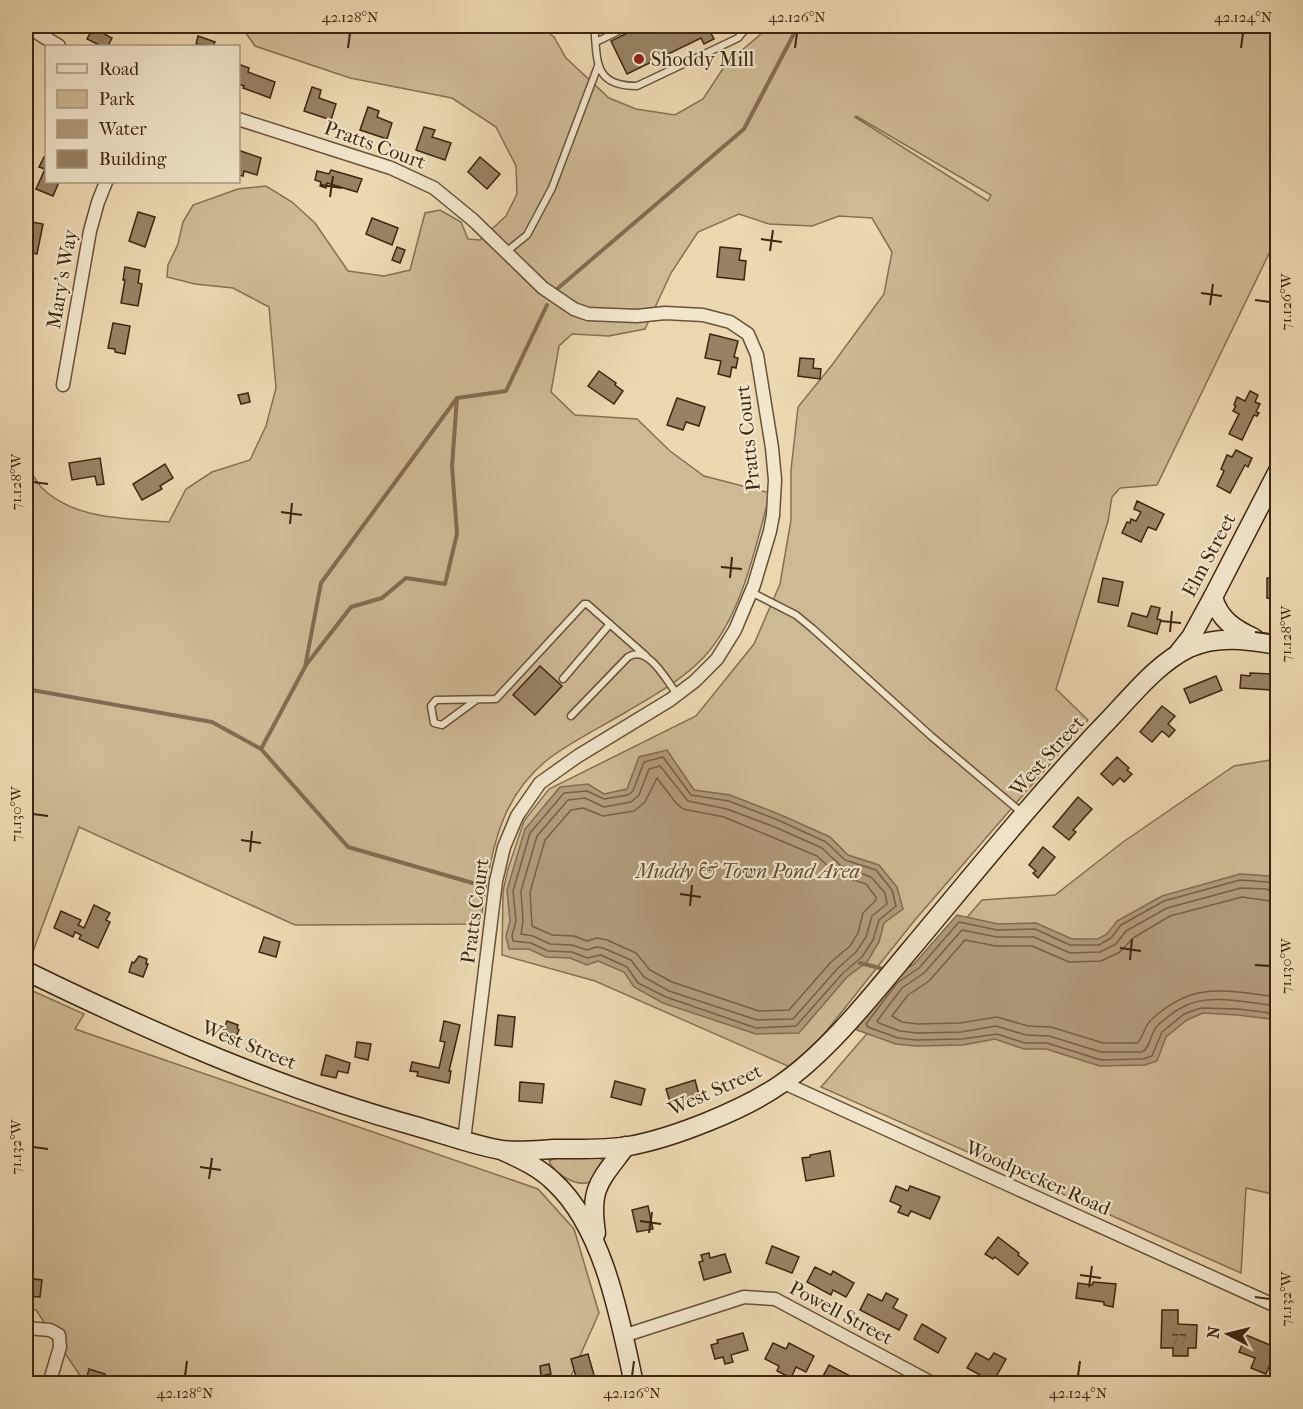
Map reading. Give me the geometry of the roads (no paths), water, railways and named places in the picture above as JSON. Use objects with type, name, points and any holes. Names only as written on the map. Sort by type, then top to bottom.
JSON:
[{"type":"street","points":[[26,26],[57,45]]},
{"type":"street","name":"Pratts Court","points":[[240,119],[391,168],[434,188],[454,203],[543,288],[574,309],[588,314],[703,315],[730,322],[748,334],[759,365],[770,429],[775,480],[770,531],[751,591],[735,630],[717,659],[695,681],[540,783],[517,816],[504,847],[496,881],[464,1140]]},
{"type":"street","name":"Mary's Way","points":[[63,385],[90,231],[106,183]]},
{"type":"street","name":"Elm Street","points":[[1176,656],[1191,636],[1213,597],[1278,471]]},
{"type":"street","name":"West Street","points":[[1213,597],[1219,612],[1228,624],[1245,634],[1271,644]]},
{"type":"street","name":"West Street","points":[[26,971],[176,1040],[296,1089],[372,1114],[501,1150],[626,1146],[657,1139],[748,1103],[783,1083],[827,1043],[870,998],[1024,815],[1160,667],[1197,645],[1219,640],[1241,639],[1271,644]]},
{"type":"street","name":"Woodpecker Road","points":[[783,1083],[1278,1307]]},
{"type":"street","points":[[600,1256],[594,1216],[595,1191],[626,1146]]},
{"type":"street","points":[[501,1150],[544,1173],[564,1192],[584,1218],[600,1256],[634,1383]]},
{"type":"street","name":"Powell Street","points":[[623,1336],[744,1297],[776,1299],[934,1383]]},
{"type":"street","points":[[26,1328],[50,1330],[59,1335],[60,1347],[49,1383]]},
{"type":"lane","points":[[506,252],[527,235],[552,189],[598,66],[594,26]]},
{"type":"lane","points":[[596,42],[629,26]]},
{"type":"lane","points":[[598,66],[607,80],[619,86],[637,86],[738,38],[745,26]]},
{"type":"lane","points":[[751,591],[796,615],[931,736],[1024,815]]},
{"type":"lane","points":[[476,700],[442,725],[434,723],[431,706],[436,700],[496,699],[584,604],[588,604],[646,656],[678,694]]},
{"type":"lane","points":[[562,679],[610,624]]},
{"type":"lane","points":[[570,716],[631,654],[639,653],[646,656]]},
{"type":"water","points":[[667,750],[694,790],[730,795],[830,837],[848,855],[879,865],[897,887],[903,909],[884,923],[879,942],[867,962],[847,977],[799,1033],[756,1034],[663,1003],[634,987],[624,972],[598,961],[587,965],[570,958],[546,957],[529,949],[509,949],[506,936],[510,921],[507,890],[525,829],[560,787],[588,784],[604,794],[627,789],[639,757]]},
{"type":"water","points":[[1240,874],[1271,876],[1277,880],[1277,1020],[1203,1013],[1187,1020],[1166,1037],[1157,1061],[1145,1065],[1100,1066],[1046,1049],[1024,1049],[995,1039],[963,1045],[896,1044],[857,1030],[862,1016],[893,978],[914,964],[957,915],[998,924],[1036,923],[1072,939],[1098,939],[1107,934],[1117,921],[1162,896]]},
{"type":"waterway","points":[[557,289],[744,129],[798,26]]},
{"type":"waterway","points":[[261,749],[305,667],[321,583],[457,398],[506,391],[547,305]]},
{"type":"waterway","points":[[306,665],[351,607],[382,598],[406,578],[445,584],[457,534],[452,466],[457,398]]},
{"type":"waterway","points":[[26,689],[212,722],[261,749],[348,847],[483,886]]},
{"type":"waterway","points":[[860,963],[880,968]]},
{"type":"place","name":"Shoddy Mill","points":[[639,59]]},
{"type":"park label","name":"Muddy & Town Pond Area","points":[[748,871]]}]
